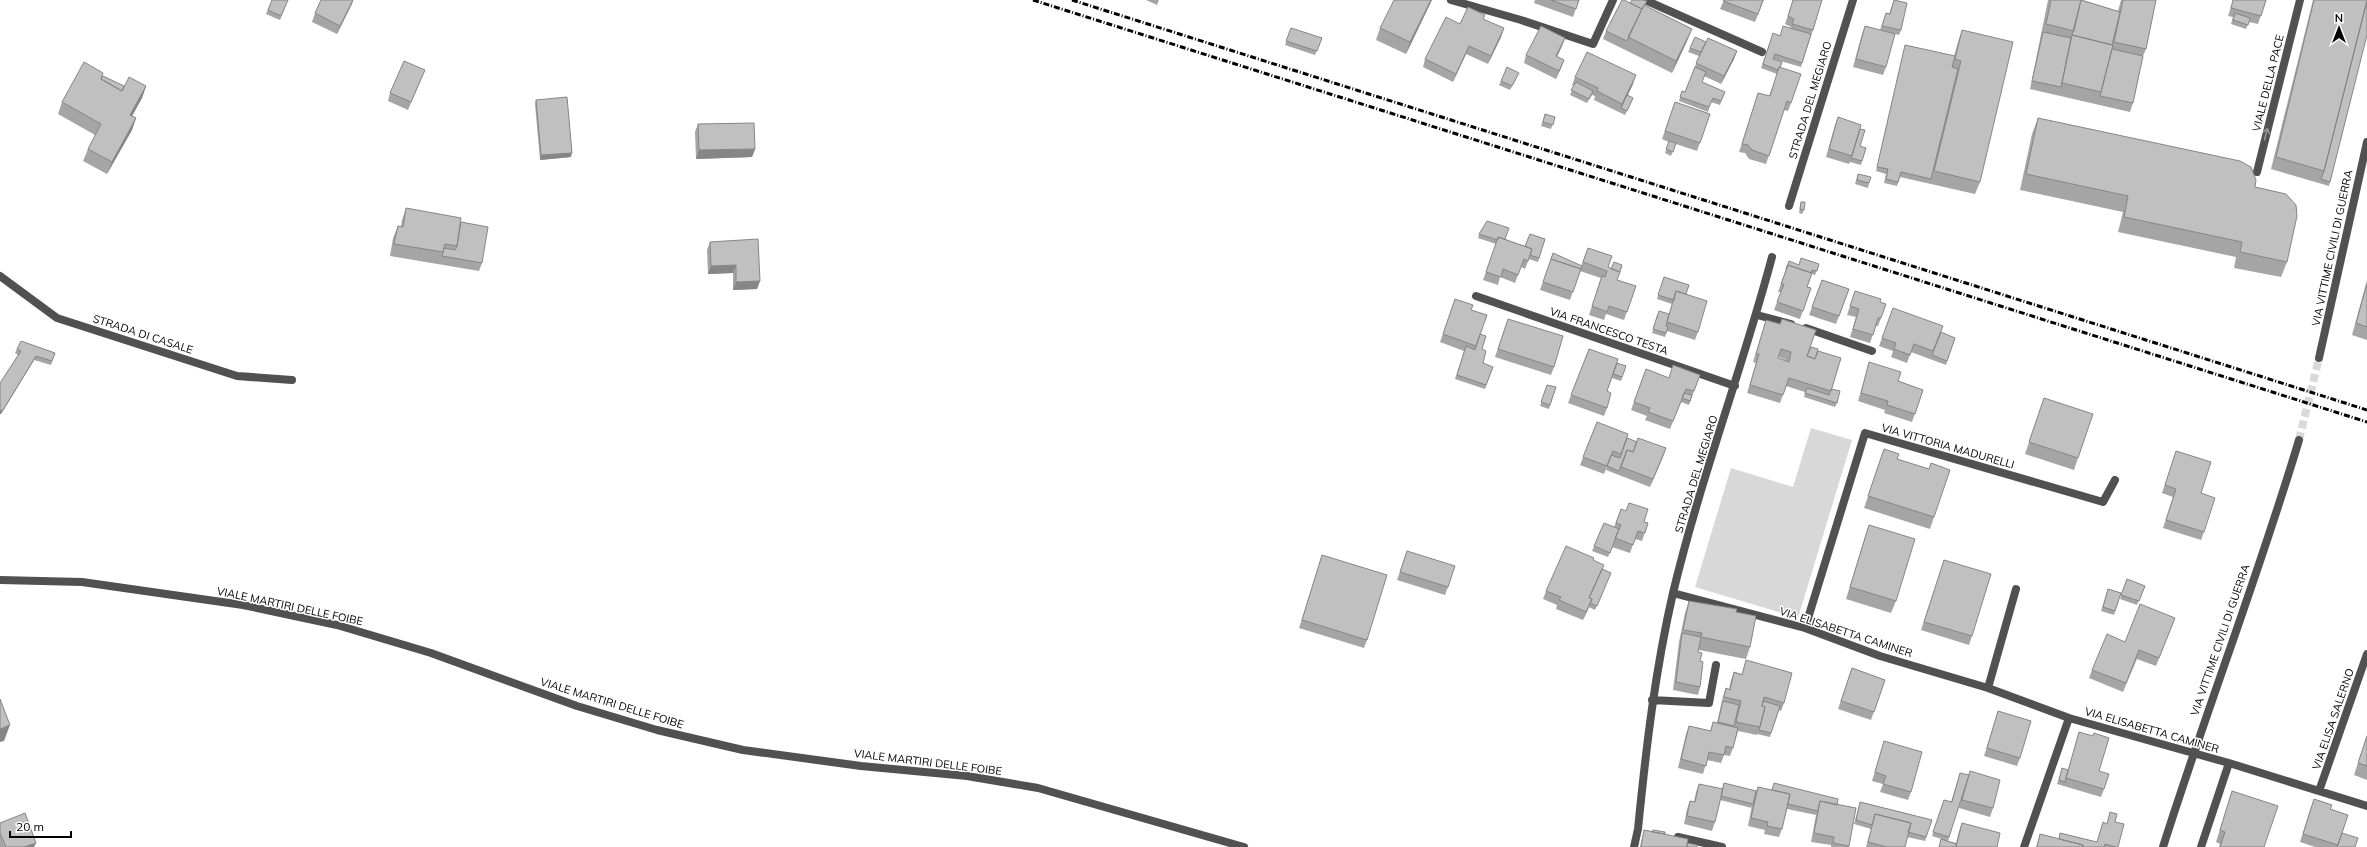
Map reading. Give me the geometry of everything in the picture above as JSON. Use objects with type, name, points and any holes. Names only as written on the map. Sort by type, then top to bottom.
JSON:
[{"type":"street","points":[[1451,0],[1521,20],[1593,44],[1613,0]]},
{"type":"street","points":[[1645,0],[1762,52]]},
{"type":"street","name":"STRADA DEL MEGIARO","points":[[1789,206],[1853,0]]},
{"type":"street","name":"VIALE DELLA PACE","points":[[2257,172],[2300,0]]},
{"type":"street","name":"VIA VITTIME CIVILI DI GUERRA","points":[[2319,358],[2367,142]]},
{"type":"street","name":"STRADA DEL MEGIARO","points":[[1634,847],[1642,829],[1652,700],[1673,593],[1757,315],[1772,257]]},
{"type":"street","name":"STRADA DI CASALE","points":[[0,276],[57,318],[237,376],[292,380]]},
{"type":"street","name":"VIA FRANCESCO TESTA","points":[[1476,296],[1735,386]]},
{"type":"street","points":[[1757,315],[1820,331],[1872,351]]},
{"type":"street","name":"VIA VITTORIA MADURELLI","points":[[1806,628],[1865,433],[2102,502],[2116,480]]},
{"type":"street","name":"VIA VITTIME CIVILI DI GUERRA","points":[[2163,847],[2192,753],[2280,503],[2299,440]]},
{"type":"street","name":"VIALE MARTIRI DELLE FOIBE","points":[[0,580],[82,582],[243,605],[323,622],[431,653],[577,706],[656,730],[743,750],[861,766],[968,776],[1038,788],[1244,847]]},
{"type":"street","points":[[1988,688],[2016,589]]},
{"type":"street","name":"VIA ELISABETTA CAMINER","points":[[1673,593],[1806,628],[1880,656],[1988,688],[2069,718],[2229,763],[2367,806]]},
{"type":"street","name":"VIA ELISA SALERNO","points":[[2319,791],[2367,654]]},
{"type":"street","points":[[1652,700],[1709,702],[1716,665]]},
{"type":"street","name":"VIA ELISABETTA CAMINER","points":[[2024,847],[2069,718]]},
{"type":"street","name":"VIA ELISABETTA CAMINER","points":[[2201,847],[2229,763]]},
{"type":"street","points":[[1668,835],[1722,847]]},
{"type":"shaded area","points":[[1811,428],[1852,440],[1798,618],[1695,587],[1731,468],[1793,487]]},
{"type":"building","points":[[272,0],[288,0],[281,16],[268,10]]},
{"type":"building","points":[[321,0],[353,0],[340,26],[315,13]]},
{"type":"building","points":[[1394,0],[1431,0],[1410,42],[1380,28]]},
{"type":"building","points":[[1551,0],[1579,0],[1576,9]]},
{"type":"building","points":[[1622,0],[1642,9],[1627,41],[1606,31]]},
{"type":"building","points":[[1632,0],[1647,1],[1642,9],[1630,3]]},
{"type":"building","points":[[1763,0],[1758,14],[1723,1]]},
{"type":"building","points":[[1793,0],[1822,0],[1813,30],[1792,24],[1794,19],[1788,16]]},
{"type":"building","points":[[1894,0],[1907,3],[1901,30],[1882,26],[1886,13],[1890,14]]},
{"type":"building","points":[[2051,0],[2081,0],[2074,31],[2046,24]]},
{"type":"building","points":[[2081,0],[2120,12],[2112,45],[2072,35]]},
{"type":"building","points":[[2123,0],[2156,0],[2146,49],[2114,42]]},
{"type":"building","points":[[2233,0],[2266,0],[2261,16],[2231,8]]},
{"type":"building","points":[[2314,0],[2367,0],[2324,171],[2276,157]]},
{"type":"building","points":[[2367,1],[2367,35],[2330,182],[2321,179]]},
{"type":"building","points":[[1644,5],[1692,29],[1676,61],[1628,37]]},
{"type":"building","points":[[1468,7],[1485,15],[1483,19],[1504,28],[1491,56],[1469,46],[1456,74],[1425,59],[1446,17],[1460,24]]},
{"type":"building","points":[[2235,13],[2250,18],[2248,25],[2233,20]]},
{"type":"building","points":[[1541,26],[1565,38],[1556,56],[1564,60],[1559,71],[1526,55]]},
{"type":"building","points":[[1783,26],[1811,34],[1802,63],[1775,54],[1773,59],[1782,62],[1778,70],[1763,64],[1773,33],[1780,36]]},
{"type":"building","points":[[1865,26],[1895,34],[1886,67],[1856,59]]},
{"type":"building","points":[[1291,28],[1322,38],[1317,51],[1286,41]]},
{"type":"building","points":[[1962,30],[2013,42],[1980,182],[1934,171],[1961,61],[1955,59]]},
{"type":"building","points":[[2043,32],[2071,38],[2061,87],[2032,81]]},
{"type":"building","points":[[2072,35],[2113,45],[2101,92],[2062,83]]},
{"type":"building","points":[[1695,37],[1706,42],[1701,52],[1690,48]]},
{"type":"building","points":[[1708,38],[1737,51],[1724,76],[1696,63]]},
{"type":"building","points":[[1905,45],[1955,56],[1952,67],[1958,69],[1931,179],[1901,172],[1898,182],[1886,179],[1888,169],[1877,167]]},
{"type":"building","points":[[2112,49],[2143,56],[2133,103],[2100,96]]},
{"type":"building","points":[[1587,52],[1636,75],[1622,104],[1597,91],[1598,88],[1575,77]]},
{"type":"building","points":[[404,61],[425,70],[411,102],[390,93]]},
{"type":"building","points":[[84,62],[103,73],[101,79],[122,91],[129,77],[146,86],[130,115],[136,118],[112,162],[88,149],[101,124],[62,102]]},
{"type":"building","points":[[1507,67],[1519,73],[1512,86],[1501,81]]},
{"type":"building","points":[[1695,67],[1706,72],[1702,82],[1725,92],[1721,101],[1713,98],[1709,107],[1680,97],[1682,91],[1685,92]]},
{"type":"building","points":[[1779,67],[1801,74],[1791,103],[1787,101],[1769,156],[1752,150],[1748,145],[1742,144],[1758,93],[1770,96]]},
{"type":"building","points":[[103,76],[124,86],[122,91],[101,79]]},
{"type":"building","points":[[1576,82],[1593,91],[1589,99],[1571,90]]},
{"type":"building","points":[[1627,95],[1633,98],[1627,111],[1621,108]]},
{"type":"building","points":[[567,97],[572,153],[541,155],[536,100]]},
{"type":"building","points":[[1675,102],[1710,114],[1700,143],[1665,131]]},
{"type":"building","points":[[1545,114],[1555,117],[1553,125],[1543,122]]},
{"type":"building","points":[[1838,117],[1861,125],[1852,156],[1829,149]]},
{"type":"building","points":[[2038,118],[2240,161],[2251,167],[2256,180],[2255,187],[2286,194],[2296,205],[2297,216],[2287,262],[2240,252],[2242,242],[2124,217],[2128,196],[2026,174]]},
{"type":"building","points":[[754,123],[755,149],[699,150],[698,124]]},
{"type":"building","points":[[1860,129],[1865,130],[1860,146],[1866,148],[1862,161],[1851,158]]},
{"type":"building","points":[[1669,141],[1676,143],[1673,152],[1666,149]]},
{"type":"building","points":[[1858,174],[1871,177],[1869,183],[1857,180]]},
{"type":"building","points":[[1801,202],[1805,202],[1804,210],[1800,209]]},
{"type":"building","points":[[406,208],[461,218],[457,246],[445,244],[443,252],[394,244],[398,226],[403,227]]},
{"type":"building","points":[[1487,221],[1509,228],[1505,239],[1498,237],[1498,240],[1479,234]]},
{"type":"building","points":[[461,222],[488,227],[482,263],[442,256],[444,248],[455,250]]},
{"type":"building","points":[[1530,234],[1545,239],[1539,258],[1530,255],[1532,249],[1525,246]]},
{"type":"building","points":[[1498,237],[1532,249],[1528,261],[1524,259],[1518,275],[1503,269],[1501,277],[1486,272]]},
{"type":"building","points":[[758,239],[760,281],[736,282],[736,265],[711,266],[710,242]]},
{"type":"building","points":[[1588,248],[1612,256],[1608,267],[1620,272],[1617,280],[1636,286],[1627,312],[1609,306],[1607,312],[1592,306],[1602,276],[1605,277],[1607,271],[1583,262]]},
{"type":"building","points":[[1553,253],[1582,266],[1581,269],[1551,259]]},
{"type":"building","points":[[1801,258],[1819,264],[1817,271],[1812,270],[1811,273],[1788,265],[1786,269],[1789,261],[1799,265]]},
{"type":"building","points":[[1551,259],[1581,269],[1573,292],[1543,282]]},
{"type":"building","points":[[1614,262],[1622,265],[1620,272],[1611,269]]},
{"type":"building","points":[[1788,265],[1812,273],[1807,287],[1811,288],[1803,311],[1777,302],[1784,284],[1781,284]]},
{"type":"building","points":[[1664,277],[1689,285],[1686,294],[1676,291],[1674,300],[1658,295]]},
{"type":"building","points":[[1822,280],[1849,289],[1839,316],[1812,307]]},
{"type":"building","points":[[2367,284],[2367,327],[2356,323]]},
{"type":"building","points":[[1676,291],[1707,301],[1698,332],[1667,322]]},
{"type":"building","points":[[1855,291],[1881,299],[1880,302],[1886,304],[1881,318],[1878,318],[1873,335],[1853,329],[1859,309],[1850,306]]},
{"type":"building","points":[[1455,299],[1473,305],[1471,310],[1487,315],[1476,346],[1443,334]]},
{"type":"building","points":[[1893,308],[1943,326],[1933,351],[1914,344],[1910,355],[1894,349],[1896,343],[1882,338]]},
{"type":"building","points":[[1659,311],[1669,314],[1666,333],[1653,329]]},
{"type":"building","points":[[1508,319],[1563,336],[1554,367],[1498,349]]},
{"type":"building","points":[[1782,319],[1816,330],[1807,356],[1815,359],[1818,351],[1841,358],[1831,391],[1789,378],[1783,395],[1750,385],[1759,354],[1756,354],[1766,320],[1780,324]],"holes":[[[1781,349],[1791,352],[1789,362],[1778,358]]]},
{"type":"building","points":[[1941,332],[1955,338],[1947,361],[1932,355]]},
{"type":"building","points":[[1480,334],[1486,336],[1482,349],[1486,351],[1483,363],[1493,367],[1486,385],[1457,375],[1466,346],[1475,350]]},
{"type":"building","points":[[21,341],[55,353],[52,361],[36,356],[3,410],[0,411],[0,383],[21,351],[17,349]]},
{"type":"building","points":[[1811,347],[1818,349],[1815,359],[1807,356]]},
{"type":"building","points":[[1589,349],[1618,359],[1607,391],[1611,393],[1607,408],[1571,395]]},
{"type":"building","points":[[1869,362],[1901,372],[1898,381],[1923,390],[1915,414],[1887,405],[1888,401],[1861,393]]},
{"type":"building","points":[[1617,363],[1626,366],[1622,377],[1613,374]]},
{"type":"building","points":[[1673,365],[1700,375],[1694,391],[1686,389],[1673,421],[1648,412],[1650,408],[1634,402],[1646,369],[1669,378]]},
{"type":"building","points":[[1547,385],[1556,387],[1550,405],[1541,402]]},
{"type":"building","points":[[1807,388],[1829,395],[1831,389],[1840,391],[1837,403],[1805,393]]},
{"type":"building","points":[[1684,393],[1692,395],[1690,401],[1682,398]]},
{"type":"building","points":[[2044,398],[2093,414],[2078,458],[2029,442]]},
{"type":"building","points":[[1597,422],[1628,434],[1621,454],[1613,451],[1607,466],[1583,457]]},
{"type":"building","points":[[1627,438],[1637,442],[1633,452],[1627,450],[1619,471],[1607,466],[1611,455],[1620,458]]},
{"type":"building","points":[[1638,438],[1666,448],[1653,479],[1621,467],[1627,450],[1633,452]]},
{"type":"building","points":[[1884,449],[1899,454],[1897,459],[1929,469],[1931,463],[1950,470],[1934,517],[1868,496]]},
{"type":"building","points":[[2176,451],[2211,462],[2201,493],[2215,498],[2204,532],[2166,520],[2176,489],[2165,485]]},
{"type":"building","points":[[1629,503],[1648,509],[1644,522],[1648,523],[1645,533],[1638,531],[1633,545],[1615,538],[1621,525],[1616,523],[1621,509],[1626,511]]},
{"type":"building","points":[[1604,523],[1619,529],[1610,553],[1594,546]]},
{"type":"building","points":[[1869,525],[1915,539],[1896,601],[1850,587]]},
{"type":"building","points":[[1566,546],[1594,558],[1593,560],[1604,565],[1589,598],[1592,599],[1586,612],[1559,600],[1561,597],[1546,591]]},
{"type":"building","points":[[1407,551],[1455,566],[1448,587],[1400,572]]},
{"type":"building","points":[[1322,555],[1387,575],[1367,640],[1302,620]]},
{"type":"building","points":[[1944,560],[1991,574],[1972,636],[1924,622]]},
{"type":"building","points":[[1602,569],[1611,573],[1597,606],[1590,603],[1592,599],[1589,598]]},
{"type":"building","points":[[2127,579],[2145,586],[2139,601],[2121,595]]},
{"type":"building","points":[[2108,589],[2121,593],[2115,611],[2103,607]]},
{"type":"building","points":[[1689,601],[1737,609],[1736,612],[1756,616],[1750,647],[1701,637],[1702,633],[1683,630]]},
{"type":"building","points":[[2140,604],[2175,618],[2159,658],[2139,650],[2126,683],[2092,670],[2107,634],[2125,642]]},
{"type":"building","points":[[1682,633],[1701,637],[1698,652],[1702,653],[1700,661],[1703,662],[1700,687],[1676,682]]},
{"type":"building","points":[[1746,660],[1792,673],[1784,703],[1764,697],[1762,706],[1765,707],[1760,727],[1736,722],[1741,701],[1724,697],[1726,688],[1730,690],[1734,672],[1742,675]]},
{"type":"building","points":[[1852,668],[1885,680],[1874,712],[1841,701]]},
{"type":"building","points":[[0,699],[10,725],[0,729]]},
{"type":"building","points":[[1723,701],[1739,705],[1734,726],[1718,722]]},
{"type":"building","points":[[1763,701],[1780,706],[1771,733],[1759,730],[1765,707],[1762,706]]},
{"type":"building","points":[[1998,711],[2031,721],[2020,758],[1987,748]]},
{"type":"building","points":[[1713,722],[1738,728],[1733,748],[1726,746],[1724,755],[1709,752],[1706,766],[1681,759],[1689,726],[1711,731]]},
{"type":"building","points":[[2079,732],[2093,736],[2094,733],[2109,738],[2099,771],[2109,774],[2104,789],[2066,778]]},
{"type":"building","points":[[2367,736],[2367,766],[2358,763]]},
{"type":"building","points":[[1884,741],[1922,752],[1911,792],[1883,784],[1886,776],[1875,772]]},
{"type":"building","points":[[2062,768],[2068,770],[2065,782],[2059,780]]},
{"type":"building","points":[[1970,771],[2000,780],[1993,808],[1962,800]]},
{"type":"building","points":[[1960,773],[1969,775],[1949,837],[1933,832],[1944,800],[1952,802]]},
{"type":"building","points":[[1724,783],[1756,791],[1753,804],[1721,796]]},
{"type":"building","points":[[1774,783],[1838,799],[1837,805],[1820,801],[1818,811],[1788,804],[1790,794],[1772,790]]},
{"type":"building","points":[[1699,784],[1723,789],[1715,822],[1687,816],[1690,801],[1695,802]]},
{"type":"building","points":[[1758,787],[1790,794],[1782,829],[1767,826],[1768,822],[1751,818]]},
{"type":"building","points":[[2232,791],[2278,806],[2264,847],[2220,847],[2225,832],[2220,830]]},
{"type":"building","points":[[2314,799],[2332,805],[2330,809],[2348,815],[2338,845],[2303,834]]},
{"type":"building","points":[[1820,801],[1856,808],[1849,846],[1833,843],[1834,837],[1814,833]]},
{"type":"building","points":[[1860,802],[1932,820],[1926,837],[1908,832],[1911,823],[1875,814],[1872,825],[1856,820]]},
{"type":"building","points":[[2110,812],[2117,814],[2115,822],[2124,824],[2118,847],[2105,844],[2104,847],[2083,847],[2083,845],[2059,839],[2060,833],[2097,842],[2103,822],[2107,824]]},
{"type":"building","points":[[25,813],[36,843],[24,847],[6,847],[0,833],[0,823]]},
{"type":"building","points":[[1875,814],[1911,823],[1905,847],[1887,847],[1868,842]]},
{"type":"building","points":[[1962,823],[2000,833],[1997,847],[1956,847]]},
{"type":"building","points":[[1644,830],[1688,839],[1687,847],[1641,847]]},
{"type":"building","points":[[1653,830],[1665,832],[1665,834],[1652,832]]},
{"type":"building","points":[[2342,833],[2358,838],[2355,847],[2337,847]]},
{"type":"building","points":[[2040,834],[2083,845],[2083,847],[2037,847]]},
{"type":"building","points":[[1941,839],[1956,844],[1956,847],[1939,847]]},
{"type":"building","points":[[1687,843],[1697,845],[1697,847],[1687,847]]},
{"type":"tunnel","points":[[2299,440],[2319,358]]},
{"type":"railway","points":[[1033,0],[2367,422]]},
{"type":"railway","points":[[1072,0],[2367,410]]}]
